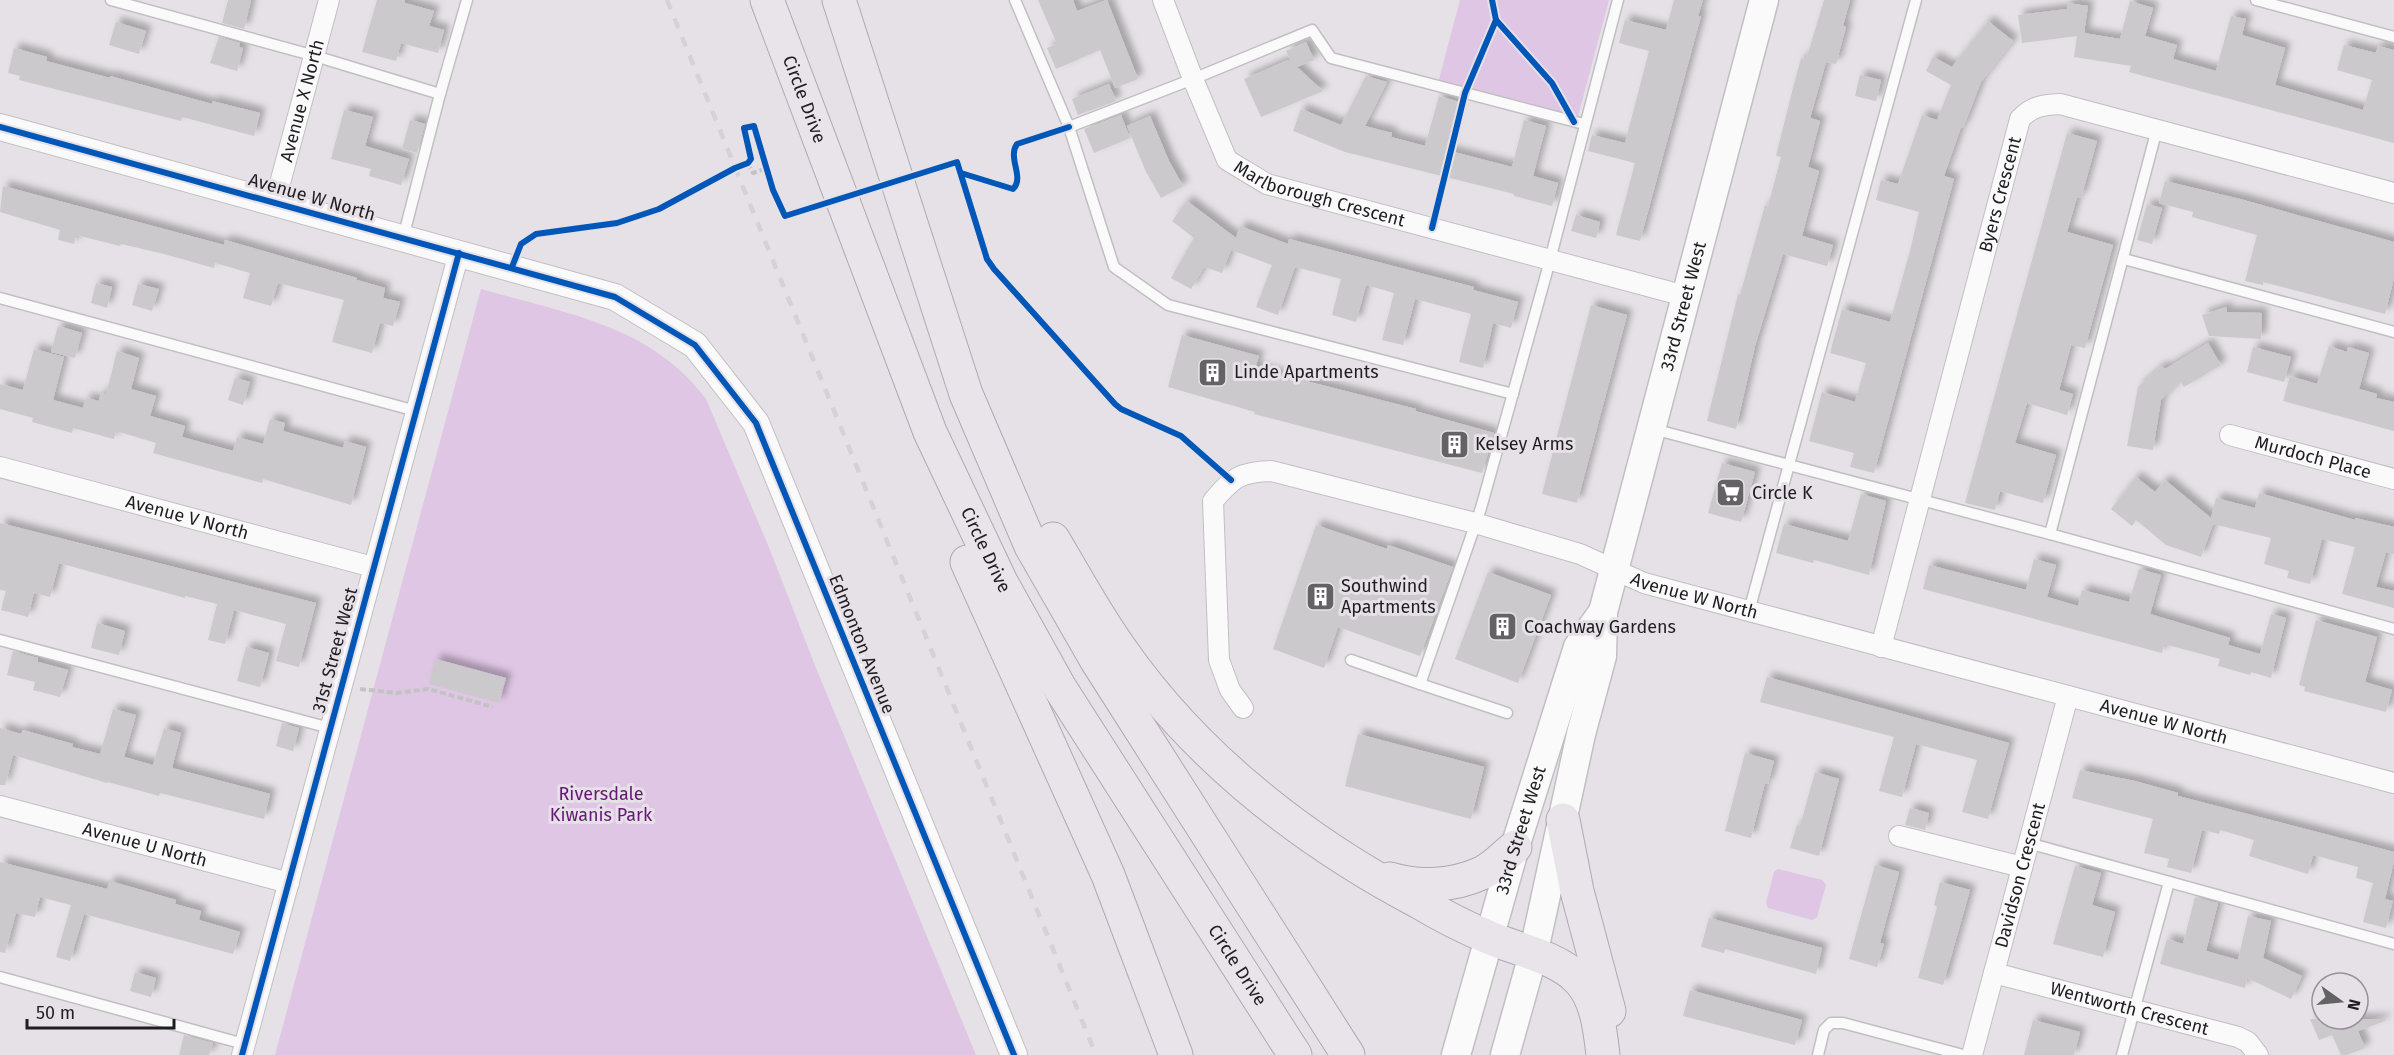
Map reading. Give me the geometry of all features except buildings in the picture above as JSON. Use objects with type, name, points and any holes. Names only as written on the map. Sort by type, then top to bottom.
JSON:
[{"type":"highway","name":"Circle Drive","points":[[766,0],[930,432],[1000,582],[1060,688],[1295,1055]]},
{"type":"highway","points":[[839,0],[966,394],[1031,546],[1091,651],[1348,1055]]},
{"type":"highway","points":[[779,35],[899,411],[1108,875],[1176,1055]]},
{"type":"highway","points":[[966,394],[1107,630],[1145,681],[1190,734],[1262,800],[1352,863],[1416,901],[1488,938],[1562,966],[1578,978],[1588,992],[1600,1029],[1603,1055]]},
{"type":"highway","points":[[1563,820],[1577,891],[1608,1004],[1613,1055]]},
{"type":"highway","points":[[1352,863],[1399,882],[1433,885],[1449,883],[1482,873],[1515,847]]},
{"type":"main road","name":"33rd Street West","points":[[1505,1055],[1533,955],[1581,734],[1602,656],[1604,612],[1764,0]]},
{"type":"main road","name":"33rd Street West","points":[[1456,1055],[1515,847],[1578,647],[1604,612]]},
{"type":"street","name":"Avenue X North","points":[[275,202],[329,0]]},
{"type":"street","name":"Marlborough Crescent","points":[[1163,0],[1193,80],[1227,160],[1267,184],[1685,296]]},
{"type":"street","name":"Byers Crescent","points":[[1881,647],[2020,119],[2029,109],[2041,105],[2060,104],[2394,193]]},
{"type":"street","name":"Avenue W North","points":[[0,127],[615,297]]},
{"type":"street","name":"31st Street West","points":[[243,1050],[459,253]]},
{"type":"street","name":"Edmonton Avenue","points":[[615,297],[695,345],[756,423],[1014,1055]]},
{"type":"street","name":"Murdoch Place","points":[[2230,435],[2394,479]]},
{"type":"street","name":"Avenue V North","points":[[0,467],[374,567]]},
{"type":"street","name":"Avenue W North","points":[[1243,708],[1230,690],[1219,660],[1214,501],[1231,480],[1252,472],[1271,471],[1586,555],[1644,583],[2394,783]]},
{"type":"street","name":"Davidson Crescent","points":[[1972,1055],[2068,696]]},
{"type":"street","name":"Avenue U North","points":[[0,806],[289,883]]},
{"type":"street","points":[[1899,836],[2022,867]]},
{"type":"street","name":"Wentworth Crescent","points":[[1994,973],[2238,1037],[2248,1042],[2258,1055]]},
{"type":"lane","points":[[111,0],[315,56],[440,94]]},
{"type":"lane","points":[[403,238],[467,0]]},
{"type":"lane","points":[[1015,0],[1069,127],[1114,267],[1168,305],[1513,394]]},
{"type":"lane","points":[[1420,684],[1475,524],[1513,394],[1618,0]]},
{"type":"lane","points":[[1749,611],[1916,0]]},
{"type":"lane","points":[[2256,0],[2394,37]]},
{"type":"lane","points":[[1069,127],[1193,80],[1312,30],[1331,58],[1584,124]]},
{"type":"lane","points":[[2050,534],[2157,129]]},
{"type":"lane","points":[[2124,260],[2394,332]]},
{"type":"lane","points":[[0,298],[416,411]]},
{"type":"lane","points":[[1652,429],[2050,534],[2394,629]]},
{"type":"lane","points":[[0,640],[330,728]]},
{"type":"lane","points":[[1351,660],[1507,712]]},
{"type":"lane","points":[[2028,843],[2394,944]]},
{"type":"lane","points":[[2122,1055],[2169,882]]},
{"type":"lane","points":[[0,976],[243,1050]]},
{"type":"lane","points":[[1818,1055],[1824,1030],[1832,1023],[1843,1023],[1963,1055]]},
{"type":"path","points":[[748,163],[753,173],[766,168]]},
{"type":"path","points":[[341,685],[372,692],[397,693],[428,689],[493,707]]},
{"type":"green space","points":[[1460,0],[1609,0],[1577,120],[1438,83]]},
{"type":"green space","name":"Riversdale Kiwanis Park","points":[[481,289],[575,315],[633,338],[659,354],[684,374],[706,399],[976,1055],[275,1055]]},
{"type":"green space","points":[[1778,869],[1822,880],[1826,885],[1817,917],[1812,920],[1768,908],[1766,903],[1774,872]]},
{"type":"railway","points":[[667,0],[1096,1055]]},
{"type":"cycle path","points":[[1432,228],[1465,93],[1496,20],[1492,0]]},
{"type":"cycle path","points":[[1496,20],[1552,83],[1574,122]]},
{"type":"cycle path","points":[[512,267],[521,244],[536,234],[617,223],[659,209],[748,163],[751,159],[744,128],[754,126],[773,190],[785,216],[957,162],[987,259],[994,269],[1115,404],[1121,409],[1181,436],[1231,480]]},
{"type":"cycle path","points":[[0,127],[615,297],[695,345],[756,423],[1014,1055]]},
{"type":"cycle path","points":[[961,173],[1013,189],[1017,179],[1014,155],[1017,144],[1069,127]]},
{"type":"cycle path","points":[[242,1055],[459,253]]},
{"type":"place","name":"Linde Apartments","points":[[1213,372]]},
{"type":"place","name":"Kelsey Arms","points":[[1454,444]]},
{"type":"place","name":"Circle K","points":[[1731,493]]},
{"type":"place","name":"Southwind Apartments","points":[[1320,596]]},
{"type":"place","name":"Coachway Gardens","points":[[1503,627]]}]
